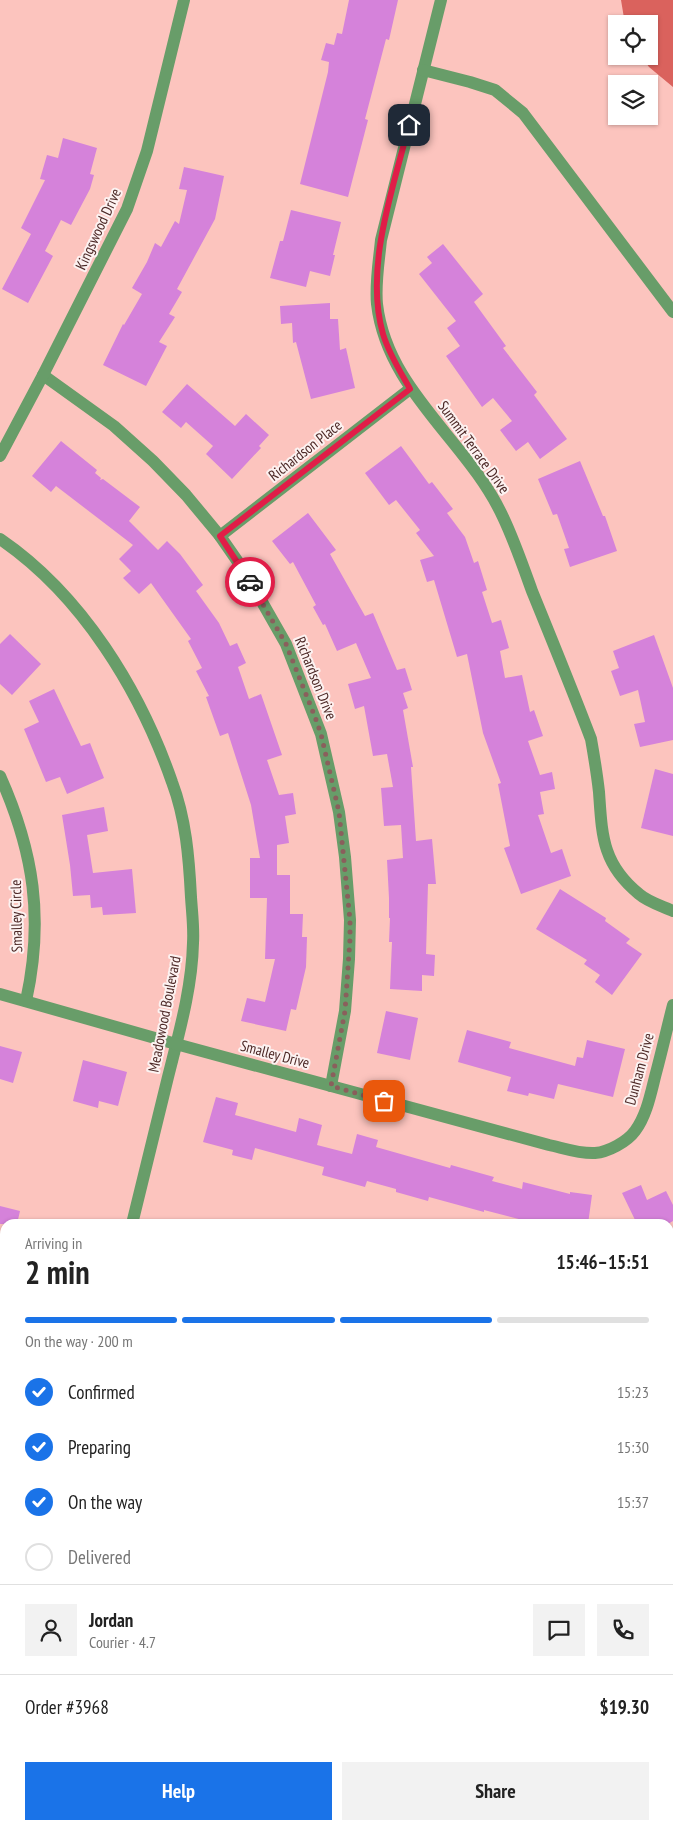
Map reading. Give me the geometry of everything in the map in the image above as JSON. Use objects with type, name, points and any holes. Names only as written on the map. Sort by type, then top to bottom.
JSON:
[{"type":"street","name":"Kingswood Drive","points":[[0,456],[44,375],[108,249],[137,183],[184,0]]},
{"type":"street","name":"Summit Terrace Drive","points":[[441,0],[381,240],[377,273],[377,303],[383,334],[393,361],[410,389],[471,466],[503,516],[591,738],[596,765],[603,841],[611,862],[624,880],[640,895],[673,911]]},
{"type":"street","points":[[423,70],[496,90],[523,113],[673,312]]},
{"type":"street","name":"Richardson Drive","points":[[44,375],[114,426],[154,461],[186,495],[220,536],[245,572],[286,644],[321,734],[334,786],[341,830],[350,920],[345,1011],[331,1086]]},
{"type":"street","name":"Richardson Place","points":[[220,536],[410,389]]},
{"type":"street","name":"Meadowood Boulevard","points":[[0,539],[41,570],[94,632],[133,692],[172,782],[181,813],[190,866],[193,936],[185,1004],[133,1219]]},
{"type":"street","name":"Smalley Circle","points":[[0,776],[26,845],[33,887],[35,934],[32,976],[26,1001]]},
{"type":"street","name":"Smalley Drive","points":[[0,994],[176,1044],[572,1151],[595,1153],[617,1145],[628,1138]]},
{"type":"street","name":"Dunham Drive","points":[[628,1138],[635,1131],[648,1102],[673,1006]]},
{"type":"shaded area","points":[[621,0],[673,0],[673,87],[648,65],[658,65],[658,15],[624,15]]},
{"type":"building","points":[[349,0],[398,0],[389,40],[386,39],[365,119],[368,120],[348,197],[300,184],[328,72],[329,62],[321,60],[326,43],[334,45],[337,33],[342,34]]},
{"type":"building","points":[[63,138],[97,148],[90,174],[94,175],[90,189],[71,225],[61,220],[45,251],[53,256],[28,303],[2,289],[31,234],[21,228],[45,180],[40,179],[47,155],[58,158]]},
{"type":"building","points":[[184,167],[224,176],[215,219],[177,289],[182,292],[169,314],[175,317],[159,342],[167,346],[146,386],[103,365],[123,324],[142,294],[132,288],[147,262],[155,243],[161,247],[175,221],[179,224],[187,190],[179,189]]},
{"type":"building","points":[[291,210],[341,222],[330,276],[310,271],[306,287],[270,278],[280,241],[283,241]]},
{"type":"building","points":[[443,244],[483,294],[474,302],[506,346],[503,348],[537,392],[534,395],[567,439],[540,459],[528,442],[516,451],[500,430],[512,421],[493,398],[482,407],[446,356],[460,346],[447,328],[456,321],[419,274],[432,263],[427,257]]},
{"type":"building","points":[[330,303],[330,319],[338,319],[340,350],[346,348],[355,388],[311,399],[296,342],[293,343],[292,323],[281,324],[280,306]]},
{"type":"building","points":[[187,384],[235,426],[246,414],[269,435],[259,446],[261,448],[232,479],[206,454],[213,446],[186,422],[181,428],[162,412]]},
{"type":"building","points":[[61,441],[97,470],[95,473],[101,478],[100,480],[103,479],[140,507],[129,521],[158,550],[167,541],[180,554],[203,585],[196,591],[219,623],[230,646],[237,643],[246,663],[238,667],[249,699],[261,694],[282,755],[267,760],[279,795],[293,793],[296,814],[285,816],[289,843],[277,845],[277,875],[290,875],[290,914],[303,914],[302,937],[307,937],[306,967],[296,1010],[291,1009],[286,1031],[241,1021],[247,998],[265,1002],[275,959],[265,959],[267,898],[250,898],[250,858],[260,858],[251,805],[228,733],[220,736],[206,697],[209,696],[196,671],[202,668],[188,641],[191,639],[151,583],[139,594],[123,578],[131,571],[119,559],[133,545],[56,486],[51,492],[32,476]]},
{"type":"building","points":[[401,446],[429,484],[432,482],[453,509],[447,513],[465,537],[474,563],[478,561],[487,590],[482,592],[492,623],[501,620],[509,648],[500,651],[505,678],[522,675],[530,712],[534,710],[543,736],[528,741],[540,775],[552,772],[555,789],[540,792],[544,814],[538,815],[551,853],[562,849],[571,876],[521,894],[504,848],[510,846],[498,784],[501,783],[483,733],[467,654],[457,657],[434,580],[427,582],[420,560],[434,556],[416,533],[420,530],[396,500],[389,505],[365,473]]},
{"type":"building","points":[[580,461],[603,516],[605,516],[617,551],[570,567],[564,549],[569,548],[557,514],[553,515],[538,479]]},
{"type":"building","points":[[308,513],[336,550],[330,554],[365,616],[373,613],[397,670],[405,668],[412,690],[403,693],[408,708],[403,710],[413,767],[411,767],[416,841],[432,839],[436,884],[428,884],[426,954],[435,955],[434,976],[422,975],[422,991],[390,989],[392,942],[389,942],[390,918],[387,860],[403,858],[401,825],[384,826],[381,788],[393,787],[387,754],[373,756],[364,706],[355,709],[348,684],[371,678],[356,643],[337,651],[325,624],[323,625],[313,607],[316,605],[293,562],[290,564],[272,541]]},
{"type":"building","points":[[10,634],[41,664],[12,695],[0,684],[0,644]]},
{"type":"building","points":[[654,635],[673,688],[673,740],[640,747],[634,724],[645,722],[638,690],[620,696],[611,671],[619,668],[613,651]]},
{"type":"building","points":[[54,689],[81,746],[90,743],[104,778],[67,794],[60,777],[46,782],[24,729],[39,722],[29,701]]},
{"type":"building","points":[[655,769],[673,774],[673,836],[641,828]]},
{"type":"building","points":[[104,807],[108,831],[87,835],[93,873],[132,869],[136,913],[103,915],[102,907],[91,908],[90,895],[73,896],[62,815]]},
{"type":"building","points":[[560,889],[606,918],[605,921],[630,939],[626,943],[642,954],[612,995],[595,982],[600,975],[584,964],[587,960],[536,929]]},
{"type":"building","points":[[386,1011],[418,1018],[410,1060],[377,1053]]},
{"type":"building","points":[[467,1030],[511,1042],[509,1048],[575,1066],[577,1057],[583,1058],[587,1040],[625,1049],[613,1097],[558,1084],[554,1099],[529,1093],[528,1096],[507,1091],[511,1077],[458,1062]]},
{"type":"building","points":[[0,1046],[22,1052],[13,1083],[0,1079]]},
{"type":"building","points":[[83,1060],[127,1072],[118,1106],[99,1101],[98,1108],[73,1101]]},
{"type":"building","points":[[216,1097],[238,1103],[235,1115],[296,1132],[299,1118],[322,1125],[317,1145],[352,1154],[357,1134],[378,1140],[376,1147],[450,1168],[451,1165],[494,1177],[492,1181],[522,1189],[523,1182],[570,1194],[570,1192],[592,1195],[589,1219],[519,1219],[429,1197],[428,1201],[367,1181],[365,1187],[322,1175],[324,1167],[255,1148],[252,1160],[232,1155],[233,1150],[203,1142]]},
{"type":"building","points":[[641,1185],[647,1200],[666,1191],[673,1205],[673,1219],[635,1219],[622,1193]]},
{"type":"building","points":[[0,1206],[20,1211],[18,1219],[0,1219]]},
{"type":"way so far","points":[[250,582],[286,644],[315,717],[321,734],[339,812],[345,857],[350,939],[345,1011],[331,1086],[384,1101]]},
{"type":"route","points":[[250,582],[220,536],[410,389],[393,361],[383,334],[377,303],[377,273],[381,240],[409,125]]}]
